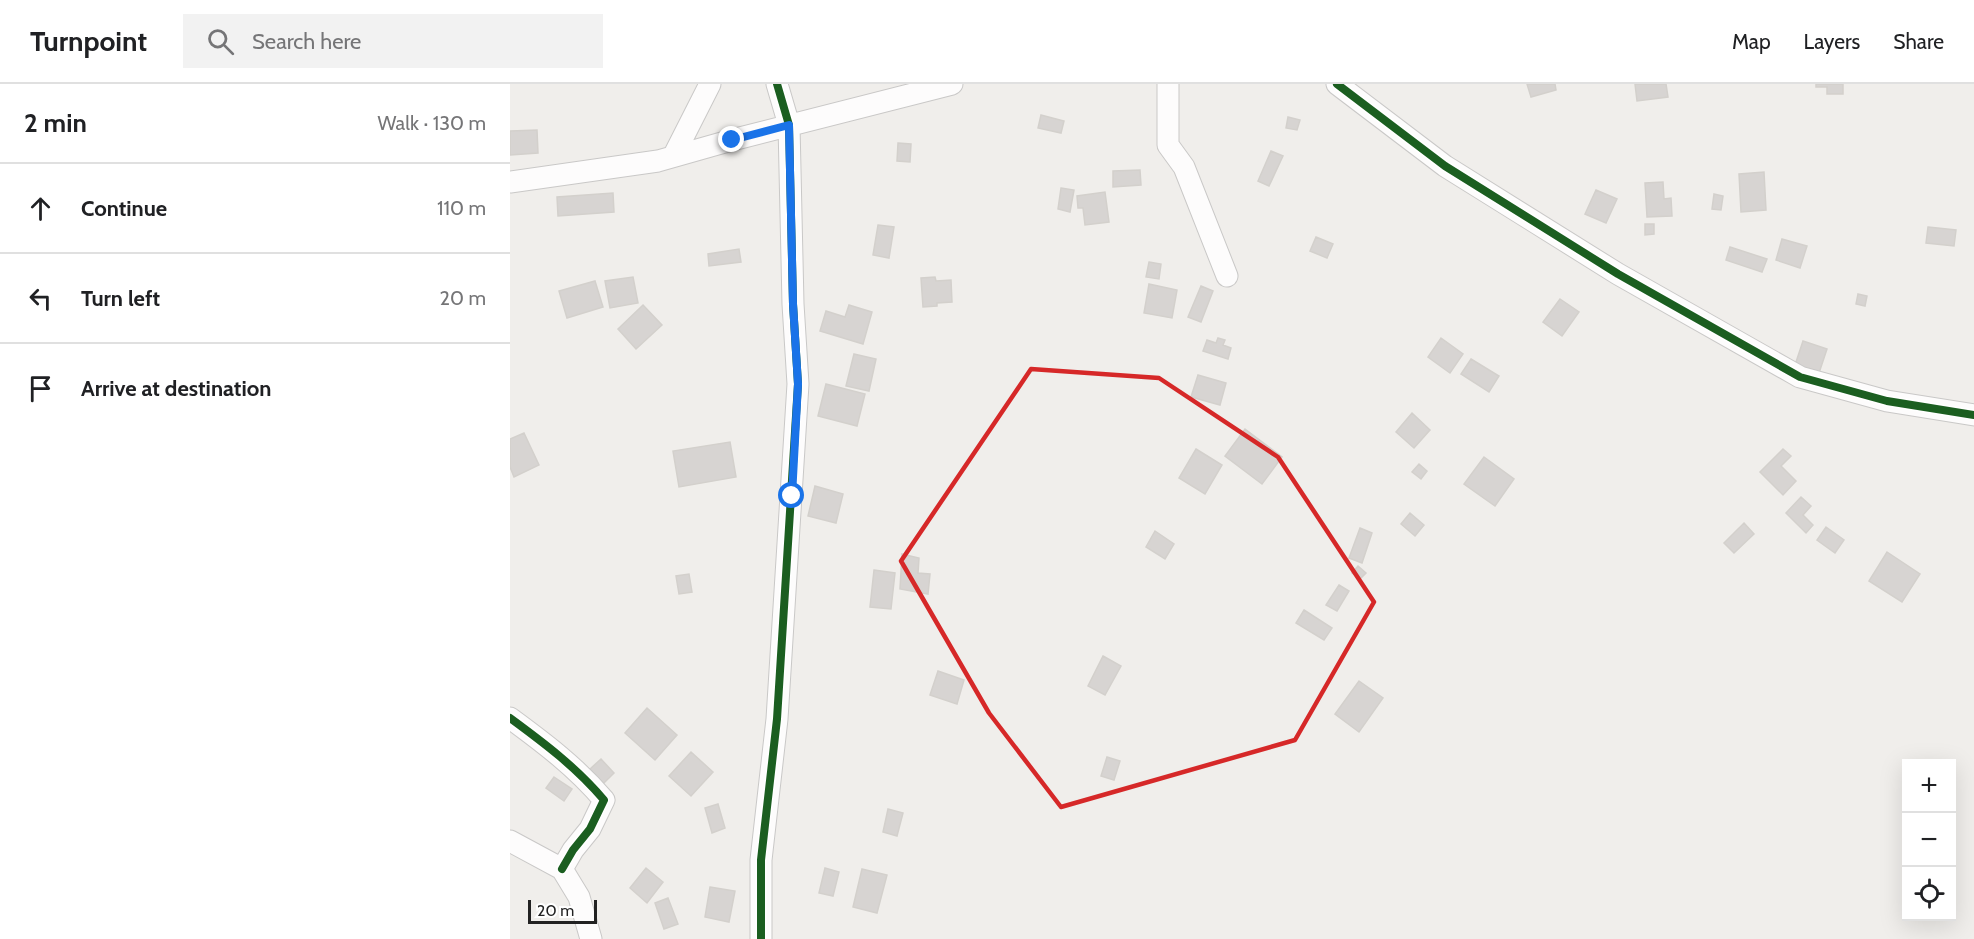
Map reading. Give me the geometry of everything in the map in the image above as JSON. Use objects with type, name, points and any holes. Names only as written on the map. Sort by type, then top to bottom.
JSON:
[{"type":"street","points":[[674,155],[710,84]]},
{"type":"street","points":[[761,939],[761,860],[777,720],[798,384],[793,304],[789,125],[777,84]]},
{"type":"street","points":[[510,182],[658,161],[952,84]]},
{"type":"street","points":[[1168,84],[1168,145],[1184,167],[1227,276]]},
{"type":"street","points":[[1337,84],[1445,166],[1618,274],[1800,377],[1887,401],[1974,415]]},
{"type":"street","points":[[510,718],[558,753],[604,800],[590,829],[573,850],[562,869]]},
{"type":"street","points":[[510,841],[562,869],[579,897],[591,939]]},
{"type":"highlighted area","points":[[1031,369],[1159,378],[1278,457],[1374,602],[1295,740],[1061,807],[989,713],[901,561]]},
{"type":"building","points":[[1527,84],[1555,84],[1556,90],[1531,97]]},
{"type":"building","points":[[1635,84],[1666,84],[1668,97],[1637,101]]},
{"type":"building","points":[[1816,84],[1843,84],[1843,94],[1827,94],[1827,87],[1816,87]]},
{"type":"building","points":[[1041,115],[1064,121],[1061,133],[1038,128]]},
{"type":"building","points":[[1288,117],[1300,120],[1297,130],[1286,128]]},
{"type":"building","points":[[537,130],[538,153],[510,155],[510,131]]},
{"type":"building","points":[[898,143],[911,144],[910,162],[897,161]]},
{"type":"building","points":[[1271,151],[1283,156],[1269,186],[1258,181]]},
{"type":"building","points":[[1140,170],[1141,185],[1113,187],[1113,171]]},
{"type":"building","points":[[1764,172],[1766,210],[1741,212],[1739,174]]},
{"type":"building","points":[[1663,182],[1664,199],[1671,198],[1672,216],[1647,217],[1645,183]]},
{"type":"building","points":[[1061,188],[1074,190],[1070,212],[1058,209]]},
{"type":"building","points":[[1596,190],[1617,199],[1606,223],[1585,214]]},
{"type":"building","points":[[1105,192],[1109,222],[1085,225],[1083,208],[1078,208],[1077,196]]},
{"type":"building","points":[[613,193],[614,212],[558,216],[557,197]]},
{"type":"building","points":[[1714,194],[1723,196],[1721,210],[1712,209]]},
{"type":"building","points":[[1645,224],[1654,224],[1654,234],[1645,235]]},
{"type":"building","points":[[878,225],[894,227],[889,258],[873,255]]},
{"type":"building","points":[[1928,227],[1956,230],[1954,246],[1926,243]]},
{"type":"building","points":[[1316,237],[1333,244],[1327,258],[1310,251]]},
{"type":"building","points":[[1782,239],[1807,246],[1800,268],[1776,260]]},
{"type":"building","points":[[1730,247],[1767,259],[1762,272],[1726,260]]},
{"type":"building","points":[[739,249],[741,262],[709,266],[708,254]]},
{"type":"building","points":[[1149,262],[1161,264],[1159,279],[1146,277]]},
{"type":"building","points":[[633,277],[638,303],[610,308],[605,281]]},
{"type":"building","points":[[935,277],[936,281],[951,280],[952,302],[923,307],[921,278]]},
{"type":"building","points":[[595,281],[603,307],[567,318],[559,291]]},
{"type":"building","points":[[1149,284],[1177,290],[1172,318],[1144,313]]},
{"type":"building","points":[[1201,286],[1213,291],[1201,322],[1188,317]]},
{"type":"building","points":[[1858,294],[1867,296],[1865,306],[1856,304]]},
{"type":"building","points":[[1560,299],[1579,312],[1562,336],[1543,322]]},
{"type":"building","points":[[643,305],[662,325],[636,349],[618,329]]},
{"type":"building","points":[[849,305],[872,312],[863,344],[820,331],[826,311],[845,317]]},
{"type":"building","points":[[1218,338],[1225,340],[1223,345],[1231,348],[1228,359],[1203,351],[1207,340],[1216,343]]},
{"type":"building","points":[[1441,338],[1463,354],[1450,373],[1428,357]]},
{"type":"building","points":[[1803,341],[1827,349],[1819,373],[1795,365]]},
{"type":"building","points":[[854,354],[876,359],[869,391],[846,386]]},
{"type":"building","points":[[1471,359],[1499,376],[1489,392],[1461,374]]},
{"type":"building","points":[[1198,375],[1226,383],[1220,405],[1191,397]]},
{"type":"building","points":[[826,384],[865,394],[857,426],[818,416]]},
{"type":"building","points":[[1412,413],[1430,430],[1414,448],[1396,432]]},
{"type":"building","points":[[1245,429],[1282,457],[1262,484],[1225,456]]},
{"type":"building","points":[[524,433],[539,465],[514,477],[510,467],[510,439]]},
{"type":"building","points":[[730,442],[736,477],[679,487],[673,451]]},
{"type":"building","points":[[1196,449],[1222,465],[1205,494],[1179,478]]},
{"type":"building","points":[[1783,449],[1791,456],[1781,466],[1796,481],[1783,495],[1760,472]]},
{"type":"building","points":[[1484,457],[1514,479],[1495,506],[1464,484]]},
{"type":"building","points":[[1419,464],[1427,471],[1421,479],[1412,472]]},
{"type":"building","points":[[815,486],[843,494],[836,523],[808,516]]},
{"type":"building","points":[[1801,497],[1811,506],[1803,515],[1813,525],[1806,533],[1786,513]]},
{"type":"building","points":[[1410,513],[1424,525],[1415,536],[1401,524]]},
{"type":"building","points":[[1744,523],[1754,534],[1734,553],[1724,543]]},
{"type":"building","points":[[1826,527],[1844,540],[1835,553],[1817,540]]},
{"type":"building","points":[[1360,528],[1372,533],[1362,563],[1349,558]]},
{"type":"building","points":[[1155,531],[1174,544],[1165,559],[1146,547]]},
{"type":"building","points":[[1887,552],[1920,574],[1902,602],[1869,581]]},
{"type":"building","points":[[902,554],[919,558],[918,573],[930,574],[928,594],[900,589]]},
{"type":"building","points":[[1358,566],[1366,573],[1360,579],[1352,573]]},
{"type":"building","points":[[874,570],[895,573],[891,609],[870,607]]},
{"type":"building","points":[[689,574],[692,592],[679,594],[676,576]]},
{"type":"building","points":[[1339,585],[1349,591],[1337,611],[1326,605]]},
{"type":"building","points":[[1304,610],[1332,628],[1324,640],[1296,623]]},
{"type":"building","points":[[1103,656],[1121,666],[1105,695],[1088,686]]},
{"type":"building","points":[[938,671],[964,680],[957,704],[930,695]]},
{"type":"building","points":[[1359,681],[1383,698],[1359,732],[1335,714]]},
{"type":"building","points":[[647,708],[677,735],[655,760],[625,733]]},
{"type":"building","points":[[691,752],[713,772],[691,796],[669,776]]},
{"type":"building","points":[[1107,757],[1120,761],[1114,780],[1101,776]]},
{"type":"building","points":[[601,759],[614,773],[603,784],[590,769]]},
{"type":"building","points":[[554,777],[572,789],[564,801],[546,788]]},
{"type":"building","points":[[718,804],[725,828],[712,833],[705,808]]},
{"type":"building","points":[[888,809],[903,813],[897,836],[883,832]]},
{"type":"building","points":[[646,868],[663,882],[647,903],[630,888]]},
{"type":"building","points":[[825,868],[839,872],[833,896],[819,893]]},
{"type":"building","points":[[862,869],[887,875],[877,913],[853,907]]},
{"type":"building","points":[[710,887],[735,891],[729,922],[705,917]]},
{"type":"building","points":[[668,898],[678,924],[664,929],[655,903]]},
{"type":"cycle path","points":[[761,939],[761,860],[777,719],[798,384],[793,304],[789,125],[777,84]]},
{"type":"cycle path","points":[[1337,84],[1445,166],[1618,274],[1800,377],[1887,401],[1974,415]]},
{"type":"cycle path","points":[[510,718],[571,766],[604,800],[590,829],[573,850],[562,869]]},
{"type":"route","points":[[732,140],[789,125],[793,304],[798,384],[792,496]]}]
